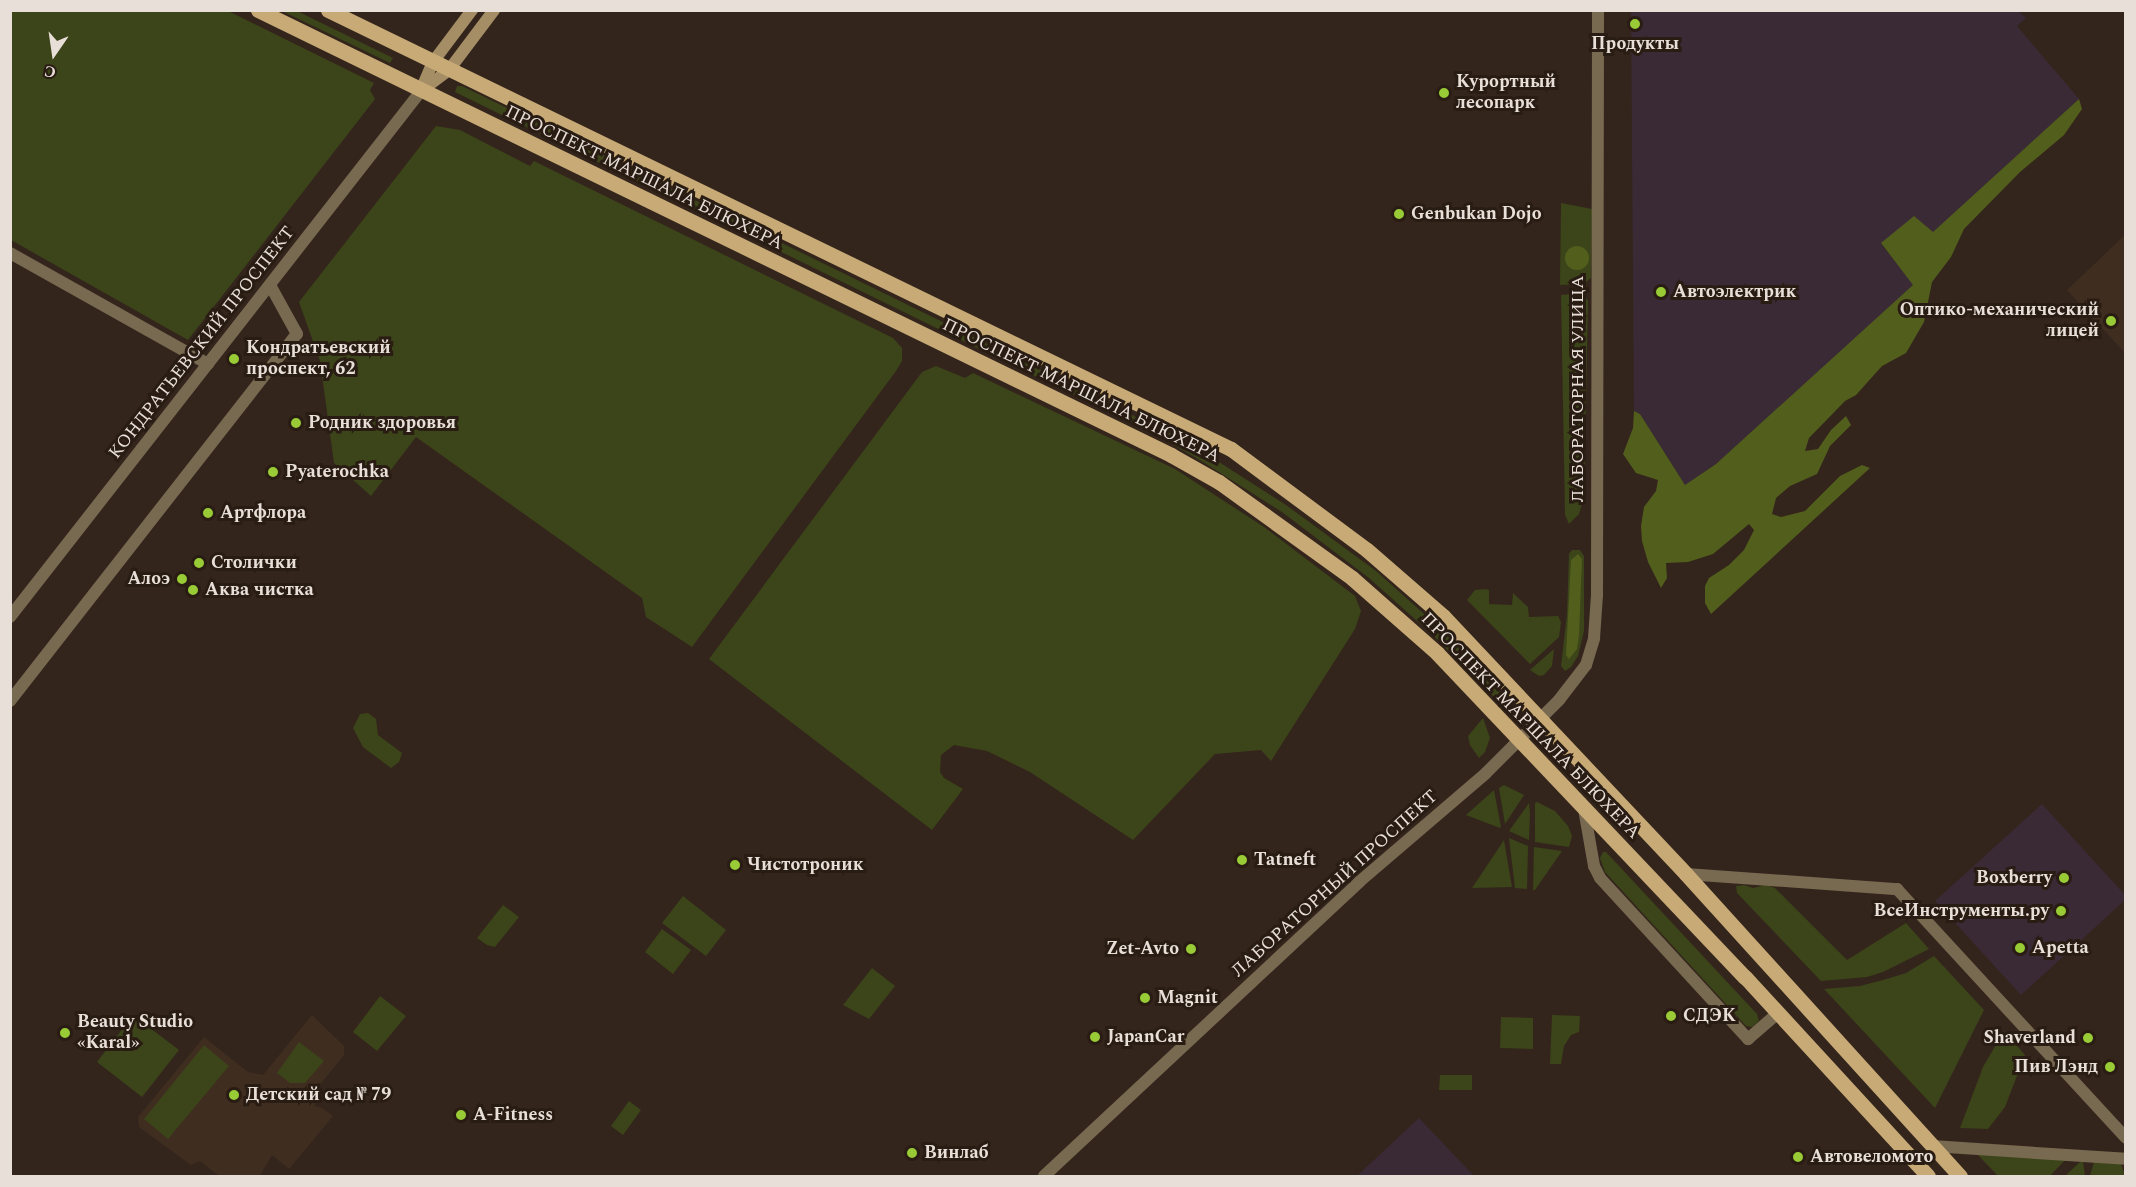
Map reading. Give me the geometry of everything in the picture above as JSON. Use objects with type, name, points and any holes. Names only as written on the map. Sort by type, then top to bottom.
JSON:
[{"type":"main road","name":"ПРОСПЕКТ МАРШАЛА БЛЮХЕРА","points":[[258,10],[1171,455],[1219,482],[1352,578],[1437,653],[1518,741],[1776,1010],[1928,1176]]},
{"type":"main road","name":"ПРОСПЕКТ МАРШАЛА БЛЮХЕРА","points":[[328,10],[1231,449],[1367,550],[1418,592],[1686,874],[1960,1176]]},
{"type":"main road","name":"КОНДРАТЬЕВСКИЙ ПРОСПЕКТ","points":[[421,91],[433,62],[472,10]]},
{"type":"main road","name":"КОНДРАТЬЕВСКИЙ ПРОСПЕКТ","points":[[421,91],[449,70],[494,10]]},
{"type":"main road","points":[[1776,1010],[1775,997],[1781,992],[1791,990]]},
{"type":"street","name":"ЛАБОРАТОРНАЯ УЛИЦА","points":[[1518,741],[1559,700],[1586,665],[1594,638],[1597,595],[1598,10]]},
{"type":"street","name":"КОНДРАТЬЕВСКИЙ ПРОСПЕКТ","points":[[10,617],[421,91]]},
{"type":"street","points":[[10,253],[208,364]]},
{"type":"street","points":[[10,700],[297,334],[270,285]]},
{"type":"street","name":"ЛАБОРАТОРНЫЙ ПРОСПЕКТ","points":[[1044,1176],[1359,882],[1486,773],[1518,741]]},
{"type":"street","points":[[1584,809],[1594,866],[1600,878],[1748,1039],[1776,1010]]},
{"type":"street","points":[[1686,874],[1897,889],[2126,1138]]},
{"type":"street","points":[[1932,1146],[2126,1159]]},
{"type":"shaded area","points":[[1631,11],[2018,11],[2026,18],[2017,26],[2079,99],[1933,233],[1881,244],[1914,285],[1716,464],[1685,485],[1640,414],[1634,411]]},
{"type":"shaded area","name":"Оптико-механический лицей","points":[[2125,235],[2125,353],[2067,290]]},
{"type":"shaded area","points":[[2042,804],[2125,895],[2125,900],[2021,995],[1935,901]]},
{"type":"shaded area","name":"Детский сад № 79","points":[[312,1015],[344,1046],[344,1055],[314,1092],[315,1106],[333,1116],[289,1169],[272,1155],[261,1173],[262,1176],[219,1176],[200,1161],[191,1165],[139,1127],[138,1117],[204,1037],[248,1072],[263,1075]]},
{"type":"shaded area","points":[[1419,1118],[1474,1176],[1357,1176]]},
{"type":"green space","points":[[11,10],[228,11],[374,83],[370,90],[375,99],[188,340],[11,240]]},
{"type":"green space","points":[[282,11],[297,11],[393,58],[390,63]]},
{"type":"green space","points":[[457,86],[462,86],[1169,433],[1208,455],[1286,505],[1376,571],[1442,630],[1521,716],[1515,718],[1435,637],[1369,578],[1282,512],[1203,462],[1165,440],[455,92]]},
{"type":"green space","points":[[2079,99],[2082,109],[2064,135],[2020,172],[1964,229],[1951,257],[1932,282],[1924,322],[1906,353],[1882,366],[1856,395],[1845,401],[1809,438],[1805,451],[1818,449],[1831,430],[1846,416],[1851,425],[1830,446],[1817,474],[1790,486],[1776,498],[1772,514],[1781,517],[1805,511],[1840,476],[1862,465],[1870,468],[1711,614],[1705,603],[1705,586],[1709,578],[1729,565],[1744,550],[1754,530],[1749,524],[1713,554],[1688,562],[1666,563],[1667,578],[1661,588],[1648,562],[1642,541],[1641,526],[1644,507],[1656,491],[1658,480],[1636,473],[1623,454],[1633,428],[1634,411],[1640,414],[1685,485],[1716,464],[1913,285],[1881,243],[1914,216],[1933,232]]},
{"type":"green space","points":[[436,126],[460,130],[530,166],[534,161],[893,338],[902,348],[902,361],[896,371],[692,647],[646,617],[642,598],[416,437],[371,496],[334,463],[320,361],[299,302]]},
{"type":"green space","points":[[1561,203],[1592,209],[1591,278],[1583,284],[1560,285]]},
{"type":"green space","points":[[1577,246],[1585,250],[1589,258],[1585,266],[1577,270],[1569,266],[1565,258],[1569,250]]},
{"type":"green space","points":[[1583,293],[1588,301],[1584,497],[1579,514],[1569,524],[1565,515],[1561,295]]},
{"type":"green space","points":[[936,366],[965,378],[973,373],[1175,469],[1264,527],[1355,596],[1361,611],[1355,629],[1271,761],[1261,750],[1215,754],[1133,840],[1030,772],[987,751],[954,745],[941,755],[940,772],[944,778],[963,789],[932,830],[709,659],[922,372]]},
{"type":"green space","points":[[1572,550],[1580,550],[1584,556],[1584,631],[1578,656],[1571,667],[1565,671],[1561,666],[1567,614],[1569,554]]},
{"type":"green space","points":[[1578,554],[1582,559],[1579,635],[1577,649],[1569,659],[1566,655],[1571,560]]},
{"type":"green space","points":[[1475,590],[1489,590],[1489,604],[1512,605],[1513,593],[1528,607],[1529,617],[1558,616],[1561,622],[1559,637],[1530,664],[1467,600]]},
{"type":"green space","points":[[1554,649],[1552,666],[1544,675],[1539,676],[1530,670]]},
{"type":"green space","points":[[368,713],[376,719],[378,735],[402,753],[399,762],[391,768],[363,747],[353,728],[360,714]]},
{"type":"green space","points":[[1483,718],[1490,738],[1485,752],[1479,758],[1470,745],[1468,736]]},
{"type":"green space","points":[[1504,785],[1524,795],[1505,824],[1499,788]]},
{"type":"green space","points":[[1494,790],[1501,827],[1500,828],[1466,815]]},
{"type":"green space","points":[[1529,803],[1530,814],[1529,840],[1509,831]]},
{"type":"green space","points":[[1535,803],[1555,811],[1568,826],[1572,836],[1569,847],[1535,842]]},
{"type":"green space","points":[[1509,838],[1528,846],[1527,889],[1515,888]]},
{"type":"green space","points":[[1504,840],[1512,887],[1472,888]]},
{"type":"green space","points":[[1534,847],[1562,851],[1533,890]]},
{"type":"green space","points":[[1603,852],[1606,852],[1757,1014],[1759,1021],[1752,1027],[1746,1026],[1605,872],[1600,858]]},
{"type":"green space","points":[[1744,885],[1753,888],[1766,885],[1775,888],[1847,960],[1906,923],[1929,949],[1883,972],[1867,977],[1821,981],[1737,893],[1736,886]]},
{"type":"green space","points":[[683,896],[726,930],[706,956],[662,923]]},
{"type":"green space","points":[[503,905],[519,917],[495,947],[487,945],[477,938]]},
{"type":"green space","points":[[662,929],[691,950],[673,974],[645,952]]},
{"type":"green space","points":[[1934,956],[1984,1010],[1935,1108],[1824,989],[1860,986],[1883,980],[1906,973]]},
{"type":"green space","points":[[872,968],[895,986],[869,1019],[843,1005]]},
{"type":"green space","points":[[380,996],[406,1016],[377,1051],[353,1032]]},
{"type":"green space","points":[[133,1015],[179,1050],[142,1097],[97,1062]]},
{"type":"green space","points":[[1552,1015],[1580,1016],[1579,1032],[1571,1035],[1564,1046],[1561,1064],[1550,1064]]},
{"type":"green space","points":[[1501,1017],[1533,1018],[1533,1049],[1500,1048]]},
{"type":"green space","points":[[2004,1031],[2025,1055],[2005,1107],[1988,1129],[1960,1128],[1983,1067]]},
{"type":"green space","points":[[299,1042],[324,1061],[305,1083],[290,1083],[277,1073]]},
{"type":"green space","points":[[204,1045],[229,1066],[168,1139],[144,1119]]},
{"type":"green space","points":[[1440,1075],[1472,1075],[1472,1090],[1439,1090]]},
{"type":"green space","points":[[629,1101],[641,1110],[623,1135],[611,1126]]},
{"type":"green space","points":[[1977,1154],[2068,1157],[2050,1176],[1998,1176]]},
{"type":"green space","points":[[2080,1162],[2083,1162],[2085,1176],[2065,1176]]},
{"type":"green space","points":[[2094,1162],[2121,1164],[2125,1176],[2090,1176]]},
{"type":"place","name":"Продукты","points":[[1635,24]]},
{"type":"place","name":"Курортный лесопарк","points":[[1444,93]]},
{"type":"place","name":"Genbukan Dojo","points":[[1399,214]]},
{"type":"place","name":"Автоэлектрик","points":[[1661,292]]},
{"type":"place","name":"Оптико-механический лицей","points":[[2111,321]]},
{"type":"place","name":"Кондратьевский проспект, 62","points":[[234,359]]},
{"type":"place","name":"Родник здоровья","points":[[296,423]]},
{"type":"place","name":"Pyaterochka","points":[[273,472]]},
{"type":"place","name":"Артфлора","points":[[208,513]]},
{"type":"place","name":"Столички","points":[[199,563]]},
{"type":"place","name":"Алоэ","points":[[182,579]]},
{"type":"place","name":"Аква чистка","points":[[193,590]]},
{"type":"place","name":"Tatneft","points":[[1242,860]]},
{"type":"place","name":"Чистотроник","points":[[735,865]]},
{"type":"place","name":"Boxberry","points":[[2064,878]]},
{"type":"place","name":"ВсеИнструменты.ру","points":[[2061,911]]},
{"type":"place","name":"Apetta","points":[[2020,948]]},
{"type":"place","name":"Zet-Avto","points":[[1191,949]]},
{"type":"place","name":"Magnit","points":[[1145,998]]},
{"type":"place","name":"СДЭК","points":[[1671,1016]]},
{"type":"place","name":"Beauty Studio «Karal»","points":[[65,1033]]},
{"type":"place","name":"JapanCar","points":[[1095,1037]]},
{"type":"place","name":"Shaverland","points":[[2088,1038]]},
{"type":"place","name":"Пив Лэнд","points":[[2110,1067]]},
{"type":"place","name":"Детский сад № 79","points":[[234,1095]]},
{"type":"place","name":"A-Fitness","points":[[461,1115]]},
{"type":"place","name":"Винлаб","points":[[912,1153]]},
{"type":"place","name":"Автовеломото","points":[[1798,1157]]}]
